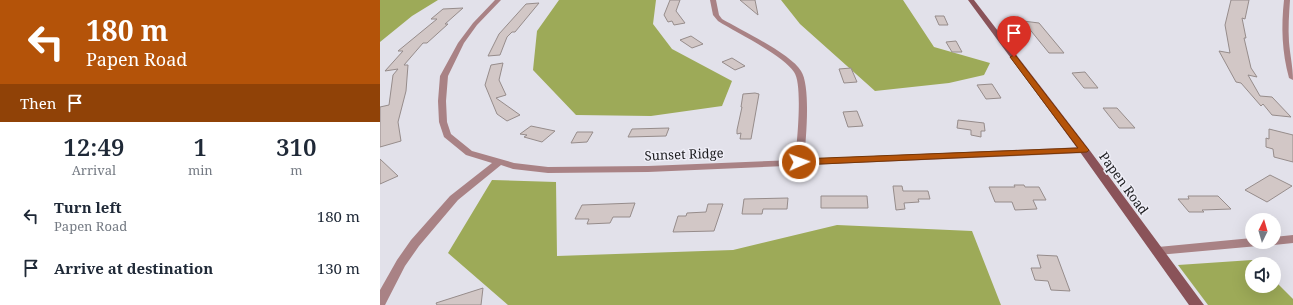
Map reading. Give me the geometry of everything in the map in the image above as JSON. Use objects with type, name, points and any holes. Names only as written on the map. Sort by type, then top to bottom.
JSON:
[{"type":"street","name":"Sunset Ridge","points":[[498,0],[475,24],[461,43],[444,76],[442,100],[443,122],[447,135],[469,153],[513,166],[548,170],[648,169],[1084,150]]},
{"type":"street","points":[[713,0],[716,15],[720,20],[782,56],[798,72],[801,79],[803,122],[799,162]]},
{"type":"street","name":"Papen Road","points":[[971,0],[1084,150],[1197,305]]},
{"type":"street","points":[[1287,0],[1284,22],[1285,36],[1293,78]]},
{"type":"street","points":[[380,302],[401,263],[415,243],[454,198],[499,162]]},
{"type":"street","points":[[1281,240],[1293,239]]},
{"type":"street","points":[[1158,251],[1245,243]]},
{"type":"green space","points":[[380,0],[438,0],[412,16],[380,42]]},
{"type":"green space","points":[[559,0],[656,0],[653,24],[672,49],[732,81],[722,106],[651,116],[576,115],[533,70],[537,31]]},
{"type":"green space","points":[[781,0],[903,0],[934,47],[990,63],[984,75],[949,83],[875,91],[800,24]]},
{"type":"green space","points":[[492,180],[556,182],[557,256],[733,250],[837,225],[972,231],[1001,305],[508,305],[448,253]]},
{"type":"green space","points":[[1245,260],[1245,293],[1281,293],[1281,287],[1293,299],[1293,305],[1208,305],[1178,265]]},
{"type":"building","points":[[670,0],[680,0],[676,11],[685,23],[674,25],[672,21],[668,22],[664,15]]},
{"type":"building","points":[[740,0],[755,0],[758,15]]},
{"type":"building","points":[[1231,0],[1249,0],[1245,19],[1242,18],[1246,38],[1244,38],[1251,68],[1257,77],[1248,75],[1260,96],[1272,97],[1291,117],[1272,115],[1263,104],[1261,106],[1241,83],[1236,82],[1219,51],[1230,53],[1225,25]]},
{"type":"building","points":[[539,3],[515,32],[512,32],[507,37],[500,55],[488,56],[499,34],[526,4]]},
{"type":"building","points":[[463,8],[427,43],[423,43],[404,65],[408,65],[406,91],[398,122],[401,141],[380,147],[380,107],[389,105],[393,75],[398,69],[385,71],[403,51],[398,51],[437,19],[431,19],[443,9]]},
{"type":"building","points":[[935,16],[944,16],[948,25],[939,25]]},
{"type":"building","points":[[1023,21],[1039,23],[1064,53],[1049,53]]},
{"type":"building","points":[[691,36],[703,44],[692,48],[680,40]]},
{"type":"building","points":[[956,41],[962,52],[952,52],[946,42]]},
{"type":"building","points":[[732,58],[745,66],[735,70],[722,62]]},
{"type":"building","points":[[503,63],[499,80],[506,95],[496,98],[520,115],[507,121],[497,114],[485,85],[491,65]]},
{"type":"building","points":[[851,68],[857,82],[844,83],[839,69]]},
{"type":"building","points":[[1085,72],[1098,88],[1084,88],[1072,73]]},
{"type":"building","points":[[992,84],[1001,98],[986,99],[977,85]]},
{"type":"building","points":[[743,94],[759,94],[751,139],[740,139],[741,133],[737,134],[737,130]]},
{"type":"building","points":[[1103,108],[1117,108],[1135,128],[1119,128]]},
{"type":"building","points":[[857,111],[863,126],[848,127],[843,112]]},
{"type":"building","points":[[958,120],[984,123],[985,131],[981,131],[981,137],[971,135],[971,130],[957,128]]},
{"type":"building","points":[[531,126],[555,131],[542,142],[524,137],[527,135],[520,134]]},
{"type":"building","points":[[669,128],[666,136],[628,137],[632,129]]},
{"type":"building","points":[[1269,129],[1293,135],[1293,162],[1274,157],[1273,149],[1266,147],[1266,138],[1269,139]]},
{"type":"building","points":[[577,132],[593,132],[587,142],[571,143]]},
{"type":"building","points":[[380,159],[398,176],[380,184]]},
{"type":"building","points":[[1270,175],[1292,186],[1267,202],[1245,190]]},
{"type":"building","points":[[1014,185],[1039,187],[1046,200],[1033,200],[1037,209],[1015,210],[1012,202],[995,202],[989,187],[1015,187]]},
{"type":"building","points":[[893,186],[902,186],[903,191],[928,191],[930,199],[918,199],[919,202],[904,203],[905,209],[896,210]]},
{"type":"building","points":[[821,196],[867,196],[868,208],[821,208]]},
{"type":"building","points":[[1188,196],[1218,196],[1231,209],[1189,212],[1178,199],[1189,199]]},
{"type":"building","points":[[788,198],[787,209],[763,209],[762,214],[742,214],[744,199]]},
{"type":"building","points":[[635,203],[630,217],[613,217],[610,223],[587,224],[589,219],[575,219],[582,205]]},
{"type":"building","points":[[708,204],[723,204],[714,231],[673,232],[678,216],[686,216],[687,213],[706,212]]},
{"type":"building","points":[[1037,255],[1057,256],[1070,291],[1051,290],[1048,281],[1035,280],[1031,268],[1041,268]]},
{"type":"building","points":[[483,288],[481,305],[437,305],[436,303]]},
{"type":"route","points":[[799,162],[1084,150],[1014,57]]}]
